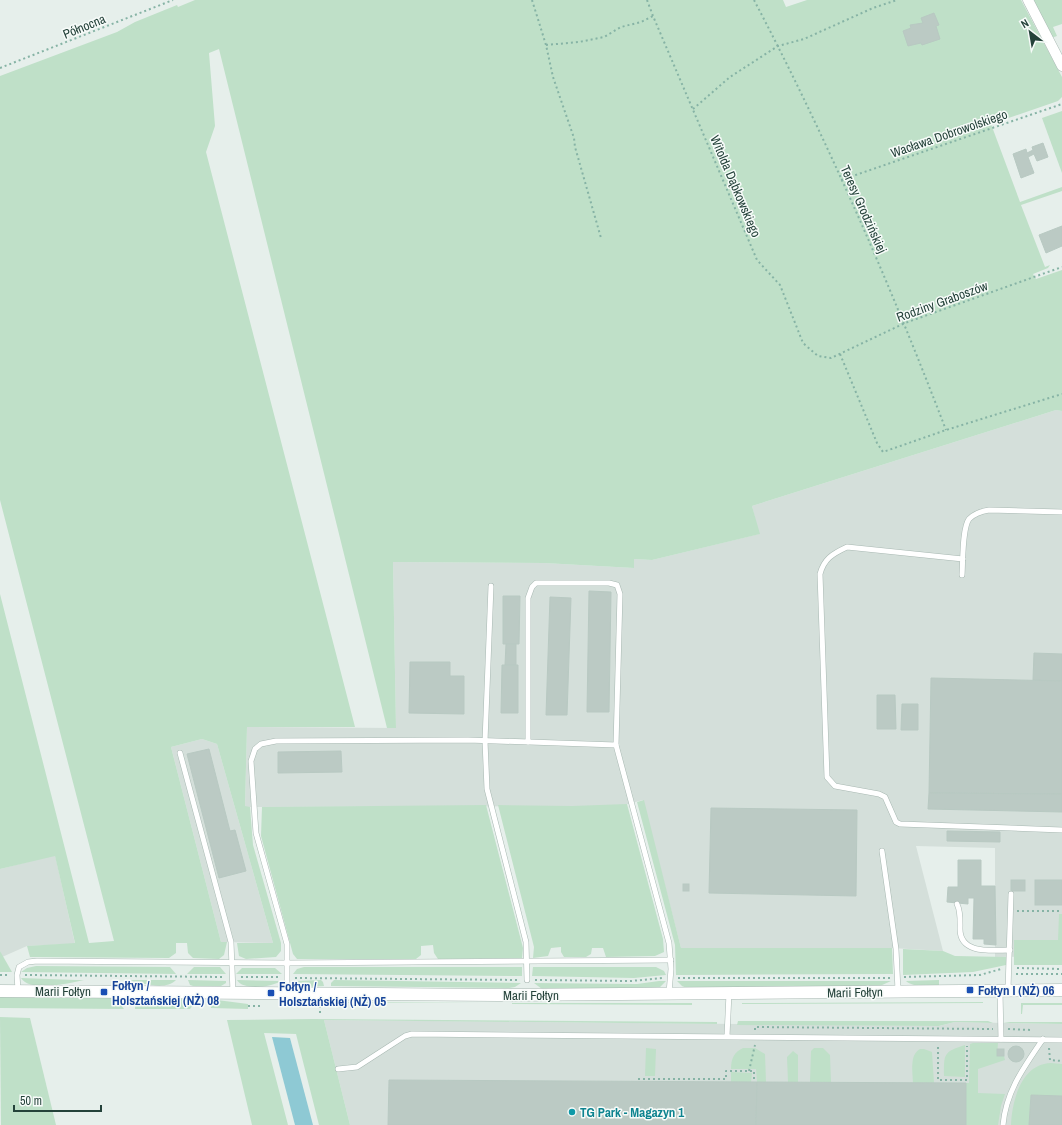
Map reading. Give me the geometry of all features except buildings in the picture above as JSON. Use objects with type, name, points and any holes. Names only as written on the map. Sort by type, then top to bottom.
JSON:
[{"type":"street","points":[[1028,0],[1062,66]]},
{"type":"street","name":"Marii Fołtyn","points":[[0,991],[497,995],[1062,990]]},
{"type":"lane","points":[[962,575],[965,528],[969,519],[980,512],[989,510],[1062,512]]},
{"type":"lane","points":[[964,559],[847,547],[833,553],[823,563],[820,574],[827,777],[836,786],[879,794],[885,797],[896,822],[900,824],[1062,830]]},
{"type":"lane","points":[[528,742],[528,598],[532,586],[536,583],[609,583],[617,585],[620,594],[616,745],[669,943],[671,960],[669,994]]},
{"type":"lane","points":[[491,586],[485,741],[487,789],[526,942],[528,962],[527,980]]},
{"type":"lane","points":[[287,993],[287,944],[256,833],[251,761],[255,749],[261,744],[276,741],[485,741],[616,745]]},
{"type":"lane","points":[[180,753],[231,942],[234,977],[233,993]]},
{"type":"lane","points":[[882,851],[896,949],[898,991]]},
{"type":"lane","points":[[1001,1039],[1004,990],[1010,967],[1011,894]]},
{"type":"lane","points":[[957,904],[959,911],[960,933],[971,947],[978,950],[1010,950]]},
{"type":"lane","points":[[18,991],[17,975],[19,968],[23,965],[37,961],[287,963],[671,960]]},
{"type":"lane","points":[[727,1036],[728,993]]},
{"type":"lane","points":[[338,1069],[357,1067],[405,1036],[412,1034],[1062,1040]]},
{"type":"lane","points":[[1003,1125],[1010,1092],[1017,1078],[1043,1039]]},
{"type":"path","name":"Północna","points":[[0,68],[174,0]]},
{"type":"path","points":[[532,0],[546,45],[553,77],[574,138],[575,147],[601,238]]},
{"type":"path","name":"Witolda Dąbkowskiego","points":[[647,0],[757,260],[780,285],[803,343],[818,356],[831,358]]},
{"type":"path","name":"Teresy Grodzińskiej","points":[[754,0],[778,46],[841,180],[905,323],[946,430]]},
{"type":"path","points":[[693,109],[730,77],[778,46],[804,39],[872,8],[897,0]]},
{"type":"path","points":[[546,45],[604,37],[622,27],[641,22],[653,16]]},
{"type":"path","name":"Wacława Dobrowolskiego","points":[[841,180],[1062,104]]},
{"type":"path","name":"Rodziny Graboszów","points":[[831,358],[905,323],[1062,267]]},
{"type":"path","points":[[840,354],[876,443],[883,452],[946,430],[1062,394]]},
{"type":"path","points":[[1011,911],[1062,911]]},
{"type":"path","points":[[0,975],[631,981],[671,978],[898,978],[980,975],[1010,967],[1062,969]]},
{"type":"path","points":[[1009,974],[1062,974]]},
{"type":"path","points":[[320,1000],[320,1013]]},
{"type":"path","points":[[937,1038],[938,1080],[967,1080],[967,1029]]},
{"type":"path","points":[[638,1079],[726,1079],[726,1071],[754,1071],[754,1082]]},
{"type":"shaded area","points":[[1056,410],[1062,411],[1062,956],[995,957],[995,848],[916,846],[943,951],[892,948],[681,948],[643,800],[620,806],[245,807],[247,727],[396,728],[393,562],[544,563],[634,568],[634,559],[652,560],[759,534],[752,506]]},
{"type":"shaded area","points":[[202,739],[217,744],[273,943],[221,942],[171,747]]},
{"type":"shaded area","points":[[55,855],[75,944],[27,946],[2,957],[0,951],[0,869]]},
{"type":"shaded area","points":[[324,1020],[939,1026],[955,1022],[1062,1024],[1062,1125],[350,1125]]},
{"type":"green space","points":[[195,0],[783,0],[786,7],[807,0],[1021,0],[1062,77],[1062,97],[1058,101],[991,124],[1020,202],[1062,187],[1062,191],[1021,205],[1045,267],[1050,265],[1048,268],[1033,274],[1036,279],[1062,270],[1062,411],[1056,410],[752,506],[760,534],[652,560],[634,559],[634,568],[544,563],[393,562],[396,728],[387,728],[219,49],[209,53],[215,126],[206,152],[355,727],[247,727],[245,806],[250,807],[253,845],[281,943],[281,951],[276,957],[246,959],[239,956],[237,943],[273,943],[217,744],[202,739],[171,747],[221,942],[227,942],[224,955],[219,959],[193,958],[188,953],[187,943],[176,943],[176,953],[169,958],[30,957],[27,946],[75,943],[55,856],[0,869],[0,594],[89,943],[114,941],[0,500],[0,76],[117,32],[135,22],[177,5],[178,7]]},
{"type":"green space","points":[[1031,0],[1062,0],[1062,24],[1053,27],[1057,36],[1051,38]]},
{"type":"green space","points":[[1062,111],[1062,173],[1042,118]]},
{"type":"green space","points":[[644,800],[681,948],[892,948],[893,974],[676,975],[675,945],[637,802]]},
{"type":"green space","points":[[627,804],[663,939],[664,952],[655,956],[606,957],[603,948],[592,948],[591,954],[586,957],[564,957],[561,952],[561,947],[551,948],[548,956],[533,958],[534,947],[498,805],[572,806]]},
{"type":"green space","points":[[486,805],[523,948],[522,958],[438,959],[434,953],[433,945],[421,946],[421,955],[416,959],[297,959],[293,954],[261,836],[262,807]]},
{"type":"green space","points":[[1059,914],[1062,914],[1062,965],[1014,965],[1014,940],[1058,940]]},
{"type":"green space","points":[[903,949],[943,951],[955,956],[1007,957],[1006,965],[973,972],[903,975]]},
{"type":"green space","points":[[0,951],[12,972],[0,972]]},
{"type":"green space","points":[[36,966],[170,967],[176,974],[21,972],[27,968]]},
{"type":"green space","points":[[194,967],[220,967],[226,974],[187,974]]},
{"type":"green space","points":[[304,967],[522,967],[522,976],[293,974],[297,969]]},
{"type":"green space","points":[[533,967],[656,967],[664,971],[666,975],[634,978],[532,976]]},
{"type":"green space","points":[[242,968],[275,968],[282,974],[236,974]]},
{"type":"green space","points":[[21,978],[84,980],[60,985],[41,986],[26,983]]},
{"type":"green space","points":[[176,980],[160,986],[130,981]]},
{"type":"green space","points":[[188,980],[226,981],[226,983],[221,986],[193,986],[190,985]]},
{"type":"green space","points":[[237,980],[281,981],[271,985],[251,987],[245,986]]},
{"type":"green space","points":[[321,980],[324,986],[304,987],[295,981]]},
{"type":"green space","points":[[334,980],[521,983],[515,987],[509,988],[331,986],[331,983]]},
{"type":"green space","points":[[939,980],[939,985],[926,986],[913,985],[906,981]]},
{"type":"green space","points":[[666,981],[660,987],[651,988],[542,989],[534,983],[637,984]]},
{"type":"green space","points":[[677,981],[891,981],[880,986],[687,988],[682,986]]},
{"type":"green space","points":[[0,997],[111,998],[117,1000],[124,1009],[0,1008]]},
{"type":"green space","points":[[141,999],[186,999],[191,1000],[193,1005],[190,1009],[135,1009],[135,1002]]},
{"type":"green space","points":[[217,1000],[248,1004],[248,1009],[211,1008],[210,1002]]},
{"type":"green space","points":[[326,1002],[483,1003],[325,1003]]},
{"type":"green space","points":[[692,1003],[692,1005],[512,1004]]},
{"type":"green space","points":[[742,1003],[983,1003],[742,1004]]},
{"type":"green space","points":[[1021,1003],[1062,1003],[1062,1005],[1023,1005],[1021,1014]]},
{"type":"green space","points":[[0,1017],[30,1018],[56,1125],[1,1125]]},
{"type":"green space","points":[[313,1019],[717,1022],[717,1024],[324,1020],[350,1125],[319,1125],[296,1034],[264,1033],[288,1125],[252,1125],[227,1020]]},
{"type":"green space","points":[[738,1021],[988,1021],[993,1023],[955,1022],[939,1026],[737,1025]]},
{"type":"green space","points":[[1062,1022],[1062,1024],[1003,1023]]},
{"type":"green space","points":[[998,1043],[997,1056],[1004,1056],[1005,1060],[978,1069],[978,1093],[1005,1094],[1001,1106],[998,1125],[966,1125],[966,1083],[969,1083],[970,1044]]},
{"type":"green space","points":[[965,1045],[965,1077],[944,1076],[944,1063],[946,1055],[952,1050]]},
{"type":"green space","points":[[646,1048],[656,1049],[655,1076],[645,1076]]},
{"type":"green space","points":[[743,1048],[755,1048],[765,1054],[766,1082],[757,1082],[756,1069],[731,1069],[734,1056]]},
{"type":"green space","points":[[814,1048],[823,1048],[830,1055],[831,1082],[810,1082],[811,1051]]},
{"type":"green space","points":[[920,1049],[932,1052],[934,1083],[913,1083],[913,1059],[914,1055]]},
{"type":"green space","points":[[793,1051],[798,1055],[798,1082],[788,1082],[787,1057]]},
{"type":"green space","points":[[1051,1063],[1062,1064],[1062,1096],[1031,1095],[1029,1125],[1011,1125],[1013,1105],[1020,1085],[1025,1077],[1032,1070],[1041,1065]]},
{"type":"green space","points":[[731,1072],[752,1073],[751,1082],[731,1082]]},
{"type":"water","points":[[272,1037],[290,1038],[313,1125],[295,1125]]},
{"type":"place","name":"Fołtyn I (NŻ) 06","points":[[970,990]]},
{"type":"place","name":"Fołtyn / Holsztańskiej (NŻ) 08","points":[[104,992]]},
{"type":"place","name":"Fołtyn / Holsztańskiej (NŻ) 05","points":[[271,993]]},
{"type":"place","name":"TG Park - Magazyn 1","points":[[572,1112]]}]
